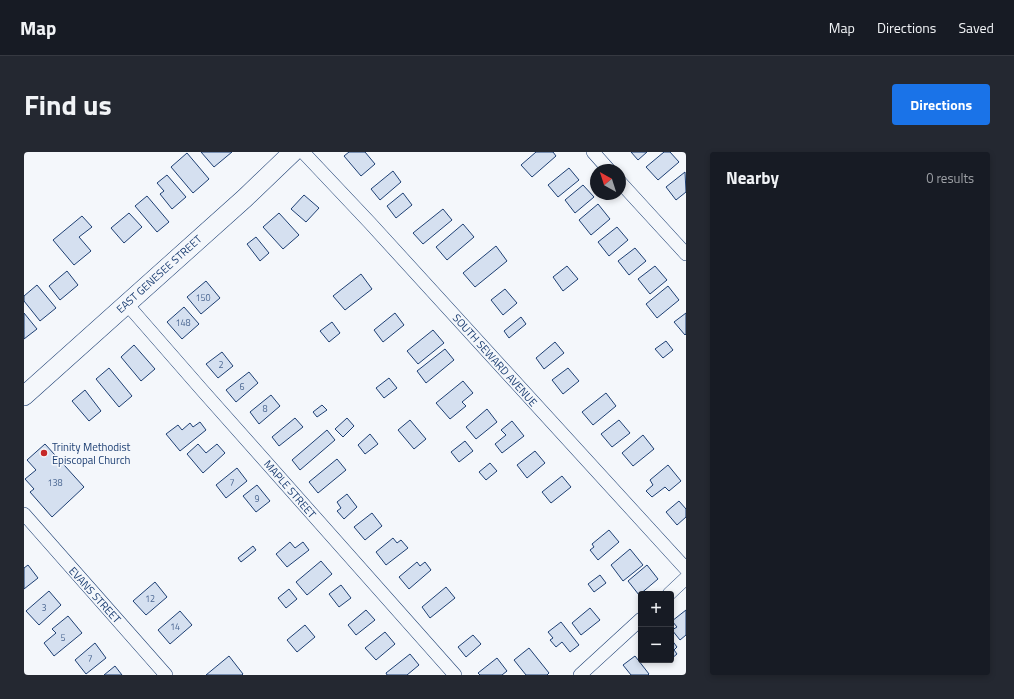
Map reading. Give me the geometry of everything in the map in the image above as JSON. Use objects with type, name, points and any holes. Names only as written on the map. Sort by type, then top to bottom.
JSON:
[{"type":"highway","name":"EAST GENESEE STREET","points":[[24,396],[293,152]]},
{"type":"street","name":"SOUTH SEWARD AVENUE","points":[[303,152],[370,223],[686,570]]},
{"type":"street","points":[[593,152],[604,164]]},
{"type":"street","points":[[626,189],[686,254]]},
{"type":"street","name":"MAPLE STREET","points":[[126,303],[455,675]]},
{"type":"street","name":"EVANS STREET","points":[[24,514],[166,675]]},
{"type":"street","points":[[672,591],[686,578]]},
{"type":"street","points":[[580,675],[638,623]]},
{"type":"building","points":[[201,152],[232,152],[214,167]]},
{"type":"building","points":[[349,152],[365,152],[375,164],[361,176],[344,156]]},
{"type":"building","points":[[536,152],[553,152],[556,156],[532,177],[521,165]]},
{"type":"building","points":[[631,152],[647,152],[638,160]]},
{"type":"building","points":[[664,152],[670,152],[679,162],[658,180],[646,167]]},
{"type":"building","points":[[187,153],[209,179],[193,193],[171,167]]},
{"type":"building","points":[[569,168],[579,180],[558,197],[548,185]]},
{"type":"building","points":[[393,171],[401,182],[380,200],[371,189]]},
{"type":"building","points":[[685,172],[686,192],[676,200],[666,187]]},
{"type":"building","points":[[167,175],[186,197],[172,209],[160,194],[164,191],[157,183]]},
{"type":"building","points":[[583,185],[590,193],[590,200],[575,213],[565,200]]},
{"type":"building","points":[[403,193],[412,205],[396,218],[387,206]]},
{"type":"building","points":[[304,195],[319,208],[306,222],[291,209]]},
{"type":"building","points":[[147,196],[169,222],[157,232],[135,206]]},
{"type":"building","points":[[598,204],[610,219],[591,235],[579,220]]},
{"type":"building","points":[[443,209],[452,220],[423,244],[413,233]]},
{"type":"building","points":[[129,213],[142,227],[124,243],[111,228]]},
{"type":"building","points":[[279,213],[299,235],[283,249],[263,227]]},
{"type":"building","points":[[82,216],[92,227],[79,237],[91,251],[74,265],[53,240]]},
{"type":"building","points":[[463,224],[474,237],[447,260],[436,247]]},
{"type":"building","points":[[617,227],[628,240],[609,256],[598,242]]},
{"type":"building","points":[[256,237],[269,253],[260,261],[247,244]]},
{"type":"building","points":[[496,246],[507,261],[475,287],[463,273]]},
{"type":"building","points":[[635,248],[646,261],[629,275],[618,261]]},
{"type":"building","points":[[567,266],[578,279],[563,291],[553,277]]},
{"type":"building","points":[[655,266],[667,280],[650,294],[638,279]]},
{"type":"building","points":[[67,271],[78,285],[60,300],[49,286]]},
{"type":"building","points":[[361,274],[372,289],[345,310],[333,296]]},
{"type":"building","points":[[206,281],[220,298],[201,314],[187,297]]},
{"type":"building","points":[[37,285],[56,308],[40,321],[24,301],[24,296]]},
{"type":"building","points":[[668,286],[679,300],[657,318],[646,304]]},
{"type":"building","points":[[505,289],[517,303],[503,315],[491,300]]},
{"type":"building","points":[[184,307],[199,324],[182,339],[167,322]]},
{"type":"building","points":[[24,313],[37,329],[24,339]]},
{"type":"building","points":[[395,313],[404,325],[383,342],[374,330]]},
{"type":"building","points":[[686,313],[686,334],[685,335],[674,322]]},
{"type":"building","points":[[521,317],[526,324],[509,338],[504,331]]},
{"type":"building","points":[[332,322],[340,333],[329,342],[320,331]]},
{"type":"building","points":[[433,330],[444,343],[418,364],[407,351]]},
{"type":"building","points":[[666,341],[673,350],[663,358],[655,349]]},
{"type":"building","points":[[555,342],[564,353],[544,369],[536,358]]},
{"type":"building","points":[[134,345],[155,369],[141,381],[121,357]]},
{"type":"building","points":[[445,349],[454,360],[426,383],[417,371]]},
{"type":"building","points":[[222,352],[233,366],[218,378],[206,364]]},
{"type":"building","points":[[109,368],[132,396],[119,407],[96,379]]},
{"type":"building","points":[[568,368],[579,381],[563,394],[552,380]]},
{"type":"building","points":[[249,372],[258,383],[236,402],[226,390]]},
{"type":"building","points":[[389,378],[397,388],[384,398],[376,388]]},
{"type":"building","points":[[463,381],[473,393],[462,402],[466,406],[450,419],[436,403]]},
{"type":"building","points":[[85,390],[101,411],[89,421],[72,401]]},
{"type":"building","points":[[606,393],[616,406],[593,425],[582,412]]},
{"type":"building","points":[[271,395],[280,406],[259,424],[250,412]]},
{"type":"building","points":[[322,405],[327,410],[317,417],[313,412]]},
{"type":"building","points":[[487,409],[497,422],[476,439],[466,427]]},
{"type":"building","points":[[295,418],[303,427],[279,446],[272,437]]},
{"type":"building","points":[[347,418],[354,426],[343,437],[335,429]]},
{"type":"building","points":[[410,420],[426,439],[414,449],[398,430]]},
{"type":"building","points":[[619,420],[630,433],[612,447],[601,434]]},
{"type":"building","points":[[512,421],[524,436],[502,453],[495,444],[506,435],[501,430]]},
{"type":"building","points":[[200,422],[206,430],[180,451],[166,434],[178,425],[182,430],[190,423],[193,427]]},
{"type":"building","points":[[327,430],[335,440],[300,470],[292,460]]},
{"type":"building","points":[[370,434],[378,444],[365,454],[358,445]]},
{"type":"building","points":[[643,435],[654,449],[633,466],[622,453]]},
{"type":"building","points":[[465,441],[473,451],[459,462],[451,452]]},
{"type":"building","points":[[45,444],[84,487],[52,517],[30,492],[34,489],[25,479],[36,470],[27,460]]},
{"type":"building","points":[[198,444],[206,453],[217,444],[225,453],[203,473],[187,454]]},
{"type":"building","points":[[535,451],[545,463],[527,478],[517,465]]},
{"type":"building","points":[[337,459],[346,470],[318,493],[309,482]]},
{"type":"building","points":[[490,463],[497,471],[486,480],[479,472]]},
{"type":"building","points":[[668,465],[681,481],[669,491],[665,487],[652,497],[646,491],[653,485],[650,480]]},
{"type":"building","points":[[237,468],[247,481],[226,498],[216,485]]},
{"type":"building","points":[[562,476],[571,487],[551,503],[542,492]]},
{"type":"building","points":[[257,485],[270,501],[256,512],[243,496]]},
{"type":"building","points":[[347,494],[357,507],[344,519],[337,511],[341,508],[337,502]]},
{"type":"building","points":[[679,501],[686,509],[686,517],[677,525],[666,512]]},
{"type":"building","points":[[372,513],[382,526],[365,540],[354,527]]},
{"type":"building","points":[[609,530],[619,542],[598,560],[590,550],[594,547],[592,544]]},
{"type":"building","points":[[393,538],[397,543],[401,540],[408,548],[386,565],[376,552]]},
{"type":"building","points":[[290,542],[295,548],[303,542],[309,550],[287,567],[276,554]]},
{"type":"building","points":[[253,546],[256,550],[241,562],[238,558]]},
{"type":"building","points":[[630,549],[643,565],[623,581],[611,565]]},
{"type":"building","points":[[321,561],[332,574],[307,595],[296,582]]},
{"type":"building","points":[[417,562],[420,566],[425,562],[431,570],[409,589],[399,577]]},
{"type":"building","points":[[28,565],[38,578],[24,589],[24,568]]},
{"type":"building","points":[[647,565],[658,579],[644,591],[638,591],[638,594],[628,581]]},
{"type":"building","points":[[600,575],[606,583],[594,592],[588,584]]},
{"type":"building","points":[[155,582],[167,597],[146,615],[133,601]]},
{"type":"building","points":[[341,585],[351,598],[339,607],[329,594]]},
{"type":"building","points":[[446,587],[455,598],[430,618],[422,607]]},
{"type":"building","points":[[289,589],[297,599],[286,608],[278,598]]},
{"type":"building","points":[[49,591],[61,605],[39,625],[26,611]]},
{"type":"building","points":[[590,608],[600,620],[581,635],[572,623]]},
{"type":"building","points":[[366,610],[375,620],[356,635],[348,625]]},
{"type":"building","points":[[686,610],[686,635],[680,640],[674,632],[674,629],[677,627],[674,623],[674,619]]},
{"type":"building","points":[[180,611],[192,625],[170,644],[158,630]]},
{"type":"building","points":[[68,616],[82,633],[54,656],[44,643],[56,633],[52,629]]},
{"type":"building","points":[[561,622],[579,645],[570,652],[562,642],[556,647],[550,640],[553,638],[548,632]]},
{"type":"building","points":[[305,625],[315,637],[297,652],[287,640]]},
{"type":"building","points":[[385,632],[395,644],[376,660],[365,648]]},
{"type":"building","points":[[473,635],[481,644],[466,657],[458,647]]},
{"type":"building","points":[[95,643],[106,658],[86,674],[75,660]]},
{"type":"building","points":[[674,643],[677,647],[674,650]]},
{"type":"building","points":[[529,648],[549,673],[547,675],[526,675],[514,660]]},
{"type":"building","points":[[410,654],[419,665],[407,675],[387,675],[386,673]]},
{"type":"building","points":[[229,656],[243,674],[242,675],[206,675]]},
{"type":"building","points":[[635,656],[638,660],[638,663],[640,663],[649,674],[631,675],[623,665]]},
{"type":"building","points":[[497,658],[507,671],[502,675],[480,675],[478,673]]},
{"type":"building","points":[[115,666],[122,675],[104,675]]},
{"type":"place","name":"Trinity Methodist Episcopal Church","points":[[44,453]]}]
